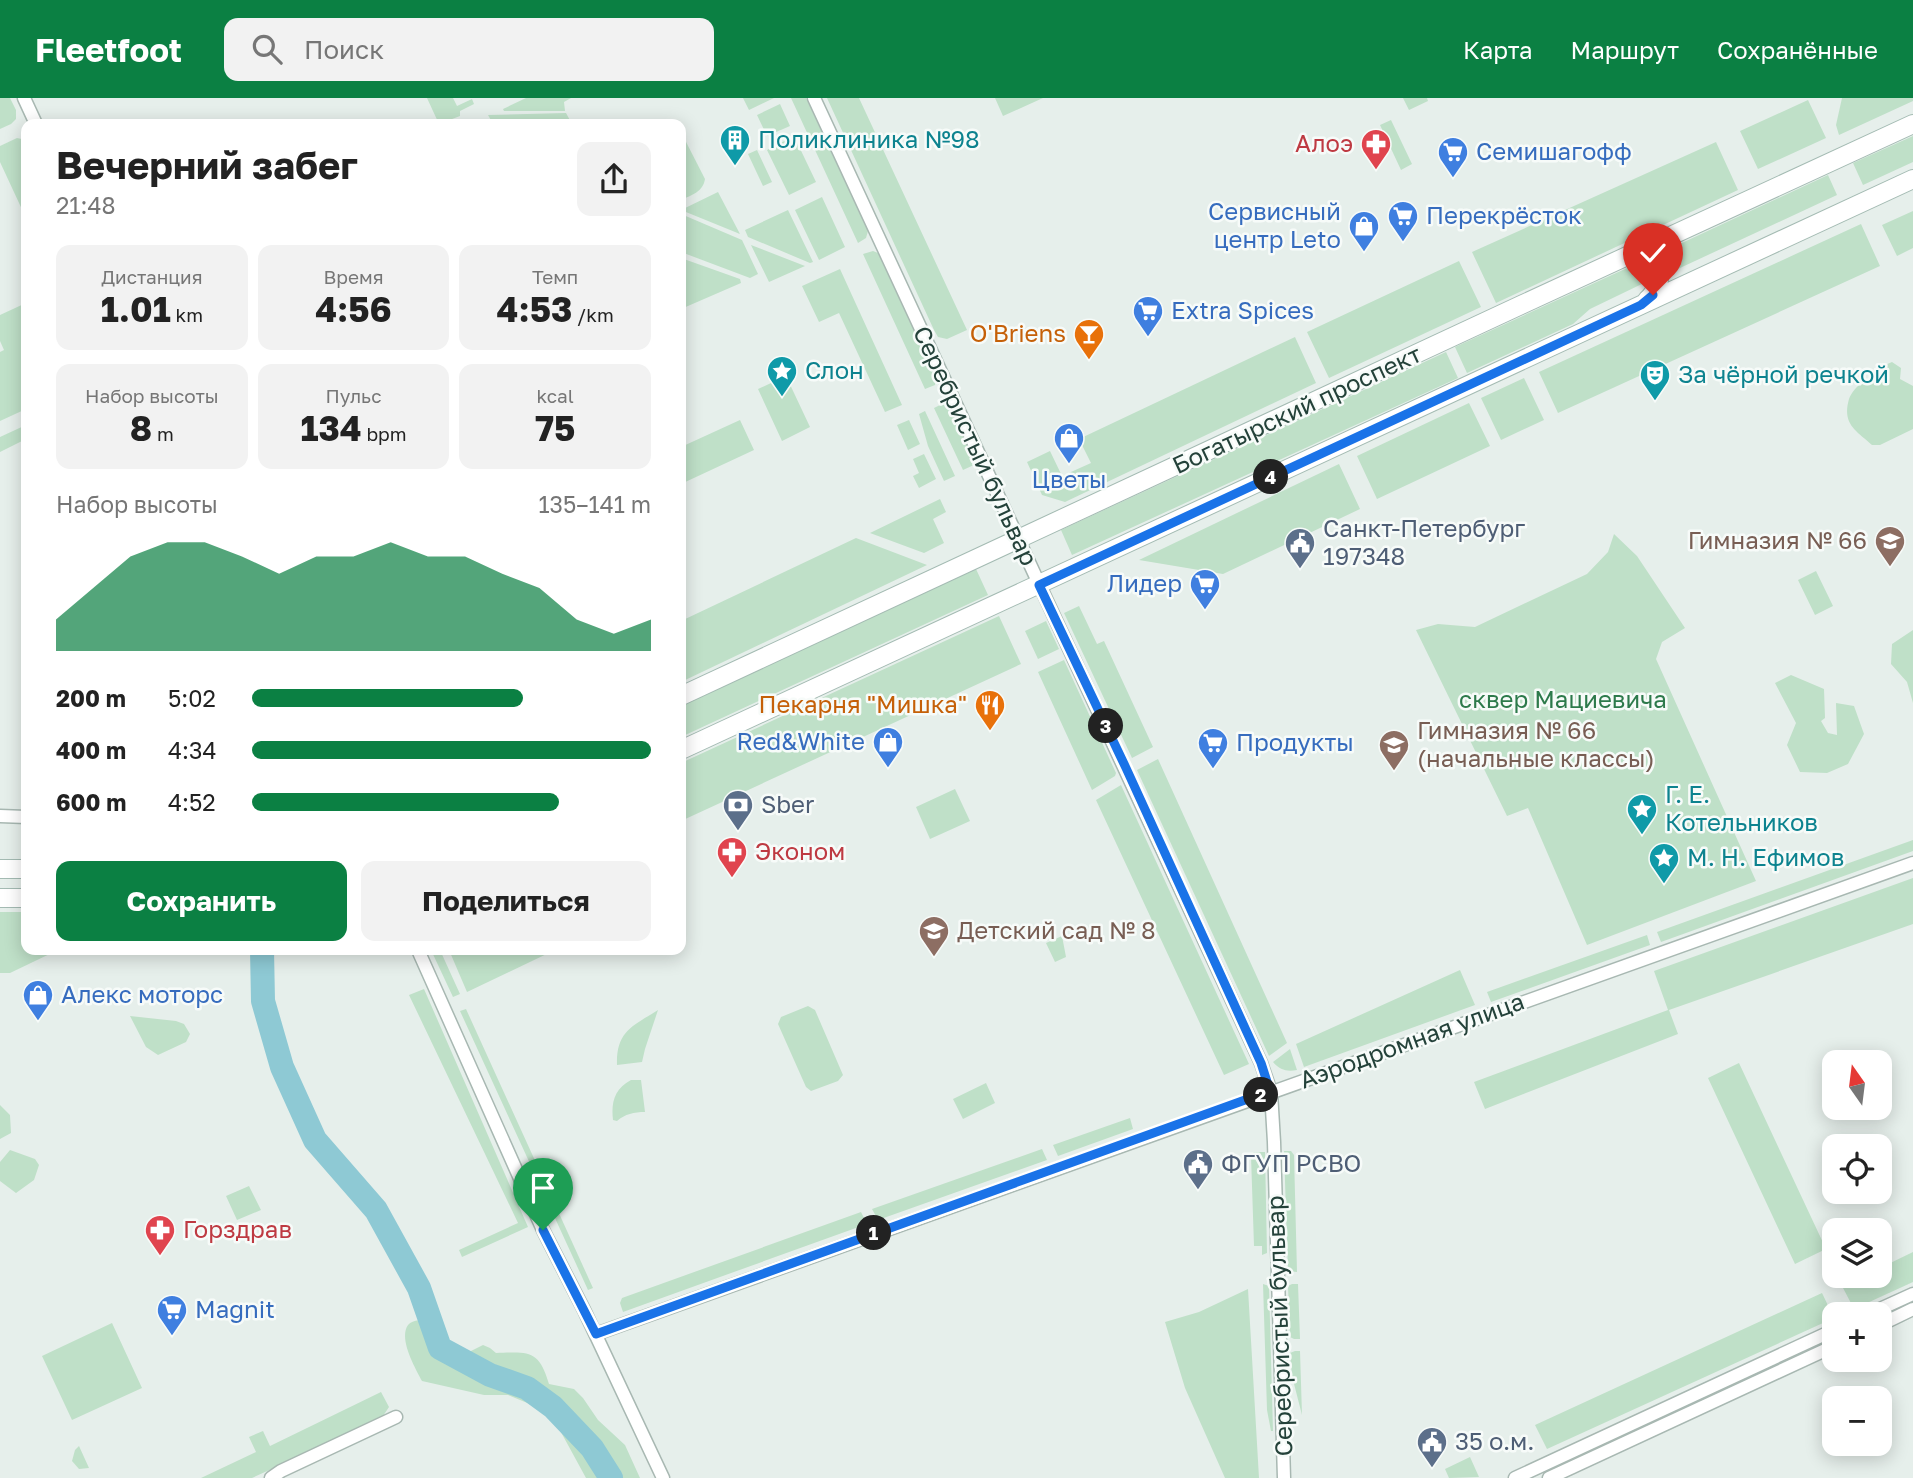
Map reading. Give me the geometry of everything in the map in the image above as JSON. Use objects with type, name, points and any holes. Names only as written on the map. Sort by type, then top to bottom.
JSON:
[{"type":"main road","name":"Богатырский проспект","points":[[686,694],[1913,124]]},
{"type":"main road","name":"Богатырский проспект","points":[[686,748],[1913,179]]},
{"type":"main road","points":[[1619,259],[1643,255],[1658,267],[1660,284],[1653,295],[1641,305]]},
{"type":"main road","points":[[0,869],[21,869]]},
{"type":"main road","points":[[0,898],[21,898]]},
{"type":"street","points":[[24,98],[34,119]]},
{"type":"street","name":"Серебристый бульвар","points":[[814,98],[1261,1063],[1270,1091],[1275,1168],[1284,1478]]},
{"type":"street","points":[[0,816],[21,817]]},
{"type":"street","name":"Аэродромная улица","points":[[596,1334],[1913,863]]},
{"type":"street","points":[[420,955],[543,1230],[596,1334],[663,1478]]},
{"type":"street","points":[[1892,1304],[1913,1294]]},
{"type":"street","points":[[1892,1319],[1913,1309]]},
{"type":"street","points":[[1515,1478],[1822,1336]]},
{"type":"street","points":[[1549,1478],[1822,1352]]},
{"type":"street","points":[[271,1478],[396,1417]]},
{"type":"green space","points":[[0,98],[10,98],[16,110],[16,119],[0,129]]},
{"type":"green space","points":[[427,98],[453,98],[457,106],[472,99],[474,104],[460,111],[460,116],[437,119]]},
{"type":"green space","points":[[526,98],[571,98],[564,102],[565,111],[504,111],[503,109]]},
{"type":"green space","points":[[743,98],[774,98],[749,110]]},
{"type":"green space","points":[[791,98],[806,98],[868,231],[866,238],[858,243]]},
{"type":"green space","points":[[827,98],[859,98],[967,330],[947,339],[938,337]]},
{"type":"green space","points":[[995,98],[1043,98],[1003,116]]},
{"type":"green space","points":[[1403,98],[1427,98],[1428,101],[1409,110]]},
{"type":"green space","points":[[1842,98],[1913,98],[1913,101],[1839,135],[1836,125]]},
{"type":"green space","points":[[1808,100],[1826,138],[1758,169],[1740,131]]},
{"type":"green space","points":[[780,104],[790,126],[767,136],[757,115]]},
{"type":"green space","points":[[566,113],[569,119],[490,119],[488,115]]},
{"type":"green space","points":[[1391,120],[1412,164],[1401,170],[1380,125]]},
{"type":"green space","points":[[794,136],[816,182],[789,195],[767,150]]},
{"type":"green space","points":[[1913,136],[1913,162],[1863,185],[1853,163]]},
{"type":"green space","points":[[17,138],[21,139],[21,207],[0,162],[0,146]]},
{"type":"green space","points":[[686,142],[705,179],[693,195],[686,198]]},
{"type":"green space","points":[[1716,142],[1738,190],[1496,303],[1472,252]]},
{"type":"green space","points":[[757,150],[772,182],[763,186],[748,154]]},
{"type":"green space","points":[[1828,175],[1837,195],[1667,274],[1665,262],[1656,255]]},
{"type":"green space","points":[[718,192],[740,234],[686,212],[686,208]]},
{"type":"green space","points":[[822,197],[845,247],[819,260],[795,210]]},
{"type":"green space","points":[[788,210],[813,262],[748,237],[745,230]]},
{"type":"green space","points":[[1913,211],[1913,248],[1897,256],[1882,225]]},
{"type":"green space","points":[[686,216],[742,240],[758,274],[750,278],[686,254]]},
{"type":"green space","points":[[1861,224],[1880,266],[1558,413],[1539,372]]},
{"type":"green space","points":[[751,245],[805,266],[769,282]]},
{"type":"green space","points":[[873,251],[878,253],[936,378],[935,385],[925,389],[863,254]]},
{"type":"green space","points":[[686,260],[740,279],[741,283],[686,307]]},
{"type":"green space","points":[[1459,261],[1481,307],[1329,378],[1307,332]]},
{"type":"green space","points":[[1638,263],[1647,265],[1650,276],[1646,282],[1590,309],[1573,324],[1467,373],[1455,347]]},
{"type":"green space","points":[[840,269],[902,405],[885,412],[839,313],[819,322],[802,286]]},
{"type":"green space","points":[[21,305],[21,411],[0,421],[0,352],[4,350],[0,341],[0,315]]},
{"type":"green space","points":[[1295,337],[1316,383],[1065,502],[1042,495],[1027,462],[1050,451],[1062,476],[1091,463],[1079,439]]},
{"type":"green space","points":[[1446,352],[1458,378],[1072,555],[1061,530]]},
{"type":"green space","points":[[1892,362],[1901,368],[1900,379],[1913,386],[1913,429],[1880,445],[1872,445],[1849,421],[1849,399],[1863,382],[1884,376],[1885,365]]},
{"type":"green space","points":[[786,376],[810,427],[782,441],[758,389]]},
{"type":"green space","points":[[1524,378],[1544,420],[1501,440],[1481,398]]},
{"type":"green space","points":[[944,403],[950,407],[976,464],[963,470],[934,408]]},
{"type":"green space","points":[[1469,403],[1490,446],[1377,499],[1357,456]]},
{"type":"green space","points":[[925,411],[955,476],[944,481],[928,446],[919,414]]},
{"type":"green space","points":[[740,420],[754,450],[686,482],[686,445]]},
{"type":"green space","points":[[909,420],[920,444],[908,450],[897,425]]},
{"type":"green space","points":[[21,427],[21,442],[0,452],[0,437]]},
{"type":"green space","points":[[924,454],[936,479],[919,488],[913,476],[919,473],[913,459]]},
{"type":"green space","points":[[1339,464],[1360,509],[1223,574],[1139,560]]},
{"type":"green space","points":[[940,499],[946,512],[933,519],[944,543],[924,553],[870,533]]},
{"type":"green space","name":"сквер Мациевича","points":[[1614,534],[1637,556],[1685,628],[1662,642],[1656,659],[1756,881],[1587,945],[1528,808],[1507,816],[1416,630],[1438,624],[1475,627],[1587,574],[1608,552]]},
{"type":"green space","points":[[856,538],[927,565],[686,680],[686,619]]},
{"type":"green space","points":[[976,569],[988,595],[686,735],[686,704]]},
{"type":"green space","points":[[1816,571],[1833,606],[1815,615],[1798,580]]},
{"type":"green space","points":[[1079,606],[1097,644],[1104,641],[1153,747],[1132,758],[1064,613]]},
{"type":"green space","points":[[999,616],[1021,664],[686,819],[686,761]]},
{"type":"green space","points":[[1046,621],[1059,649],[1038,659],[1025,631]]},
{"type":"green space","points":[[1913,630],[1913,703],[1907,682],[1891,664],[1892,644]]},
{"type":"green space","points":[[1064,660],[1116,773],[1092,790],[1038,672]]},
{"type":"green space","points":[[1791,675],[1824,689],[1825,718],[1821,721],[1828,733],[1837,735],[1836,703],[1854,706],[1864,734],[1848,764],[1827,773],[1800,772],[1787,745],[1796,723],[1775,683]]},
{"type":"green space","points":[[1158,759],[1287,1043],[1269,1056],[1137,770]]},
{"type":"green space","points":[[1121,785],[1249,1064],[1224,1075],[1096,800]]},
{"type":"green space","points":[[955,789],[970,821],[930,839],[916,807]]},
{"type":"green space","points":[[1913,840],[1913,851],[1661,942],[1657,932]]},
{"type":"green space","points":[[1913,878],[1913,924],[1669,1010],[1678,1034],[1485,1109],[1474,1082],[1668,1010],[1654,971]]},
{"type":"green space","points":[[0,912],[21,912],[21,955],[48,955],[10,973],[0,973]]},
{"type":"green space","points":[[1647,935],[1650,945],[1491,1002],[1487,992]]},
{"type":"green space","points":[[1062,936],[1066,957],[1055,962],[1046,943]]},
{"type":"green space","points":[[433,955],[442,955],[460,994],[453,997]]},
{"type":"green space","points":[[451,955],[545,955],[467,992]]},
{"type":"green space","points":[[1460,970],[1475,1005],[1304,1067],[1296,1044]]},
{"type":"green space","points":[[424,989],[528,1227],[462,1257],[459,1250],[518,1223],[409,995]]},
{"type":"green space","points":[[808,1006],[815,1010],[843,1075],[838,1081],[811,1091],[806,1087],[778,1024],[781,1017]]},
{"type":"green space","points":[[466,1009],[593,1288],[588,1290],[460,1011]]},
{"type":"green space","points":[[658,1010],[642,1062],[617,1065],[619,1044],[623,1037],[634,1025]]},
{"type":"green space","points":[[130,1016],[176,1021],[184,1024],[190,1034],[186,1042],[158,1055],[146,1047]]},
{"type":"green space","points":[[1290,1049],[1297,1070],[1284,1070],[1273,1062]]},
{"type":"green space","points":[[1739,1063],[1822,1240],[1822,1251],[1795,1264],[1708,1078]]},
{"type":"green space","points":[[631,1080],[641,1080],[645,1112],[613,1120],[617,1092]]},
{"type":"green space","points":[[986,1083],[995,1103],[963,1119],[953,1099]]},
{"type":"green space","points":[[0,1105],[10,1115],[11,1133],[0,1139]]},
{"type":"green space","points":[[1130,1118],[1133,1129],[1058,1156],[1053,1145]]},
{"type":"green space","points":[[1042,1149],[1047,1160],[878,1220],[872,1209]]},
{"type":"green space","points":[[10,1150],[35,1159],[39,1165],[34,1180],[16,1193],[0,1181],[0,1162]]},
{"type":"green space","points":[[1284,1151],[1291,1151],[1294,1155],[1297,1272],[1288,1271]]},
{"type":"green space","points":[[1254,1152],[1265,1152],[1267,1253],[1262,1255],[1262,1246],[1254,1246],[1251,1156]]},
{"type":"green space","points":[[249,1186],[261,1210],[237,1220],[226,1196]]},
{"type":"green space","points":[[861,1212],[867,1224],[623,1312],[620,1303],[622,1298]]},
{"type":"green space","points":[[1913,1252],[1913,1282],[1869,1302],[1850,1302],[1843,1288],[1892,1288],[1892,1262]]},
{"type":"green space","points":[[1263,1284],[1269,1286],[1273,1431],[1267,1410]]},
{"type":"green space","points":[[1298,1284],[1300,1339],[1290,1337],[1288,1286]]},
{"type":"green space","points":[[1248,1289],[1259,1478],[1225,1478],[1185,1388],[1165,1322],[1199,1312]]},
{"type":"green space","points":[[1822,1293],[1826,1302],[1822,1302],[1822,1323],[1547,1449],[1535,1425]]},
{"type":"green space","points":[[431,1319],[438,1325],[445,1347],[467,1353],[483,1345],[496,1353],[516,1352],[531,1355],[541,1364],[549,1384],[574,1389],[598,1420],[625,1445],[640,1478],[586,1478],[556,1423],[537,1407],[508,1395],[484,1395],[422,1381],[406,1346],[405,1331],[413,1322]]},
{"type":"green space","points":[[112,1323],[142,1388],[72,1420],[42,1356]]},
{"type":"green space","points":[[1300,1351],[1302,1415],[1292,1376],[1290,1353]]},
{"type":"green space","points":[[381,1392],[389,1407],[381,1419],[252,1478],[201,1478],[256,1452],[249,1437],[263,1431],[270,1446]]},
{"type":"green space","points":[[79,1446],[89,1468],[79,1469],[72,1461]]},
{"type":"green space","points":[[1470,1457],[1479,1477],[1449,1478],[1445,1469]]},
{"type":"waterway","points":[[262,955],[263,1001],[282,1067],[315,1140],[376,1210],[419,1288],[440,1348],[490,1375],[527,1388],[553,1407],[592,1448],[611,1478]]},
{"type":"place","name":"Поликлиника №98","points":[[735,167]]},
{"type":"place","name":"Алоэ","points":[[1376,171]]},
{"type":"place","name":"Семишагофф","points":[[1453,179]]},
{"type":"place","name":"Перекрёсток","points":[[1403,243]]},
{"type":"place","name":"Сервисный центр Leto","points":[[1364,253]]},
{"type":"place","name":"Extra Spices","points":[[1148,338]]},
{"type":"place","name":"O'Briens","points":[[1089,361]]},
{"type":"place","name":"Слон","points":[[782,398]]},
{"type":"place","name":"За чёрной речкой","points":[[1655,402]]},
{"type":"place","name":"Цветы","points":[[1069,465]]},
{"type":"place","name":"Гимназия № 66","points":[[1890,568]]},
{"type":"place","name":"Санкт-Петербург 197348","points":[[1300,570]]},
{"type":"place","name":"Лидер","points":[[1205,611]]},
{"type":"place","name":"Пекарня \"Мишка\"","points":[[990,732]]},
{"type":"place","name":"Red&White","points":[[888,769]]},
{"type":"place","name":"Продукты","points":[[1213,770]]},
{"type":"place","name":"Гимназия № 66 (начальные классы)","points":[[1394,772]]},
{"type":"place","name":"Sber","points":[[738,832]]},
{"type":"place","name":"Г. Е. Котельников","points":[[1642,836]]},
{"type":"place","name":"Эконом","points":[[732,879]]},
{"type":"place","name":"М. Н. Ефимов","points":[[1664,885]]},
{"type":"place","name":"Детский сад № 8","points":[[934,958]]},
{"type":"place","name":"Алекс моторс","points":[[38,1022]]},
{"type":"place","name":"ФГУП РСВО","points":[[1198,1191]]},
{"type":"place","name":"Горздрав","points":[[160,1257]]},
{"type":"place","name":"Magnit","points":[[172,1337]]},
{"type":"place","name":"35 о.м.","points":[[1432,1469]]},
{"type":"route","points":[[543,1230],[596,1334],[1270,1091],[1261,1063],[1039,585],[1641,305],[1653,295]]}]
